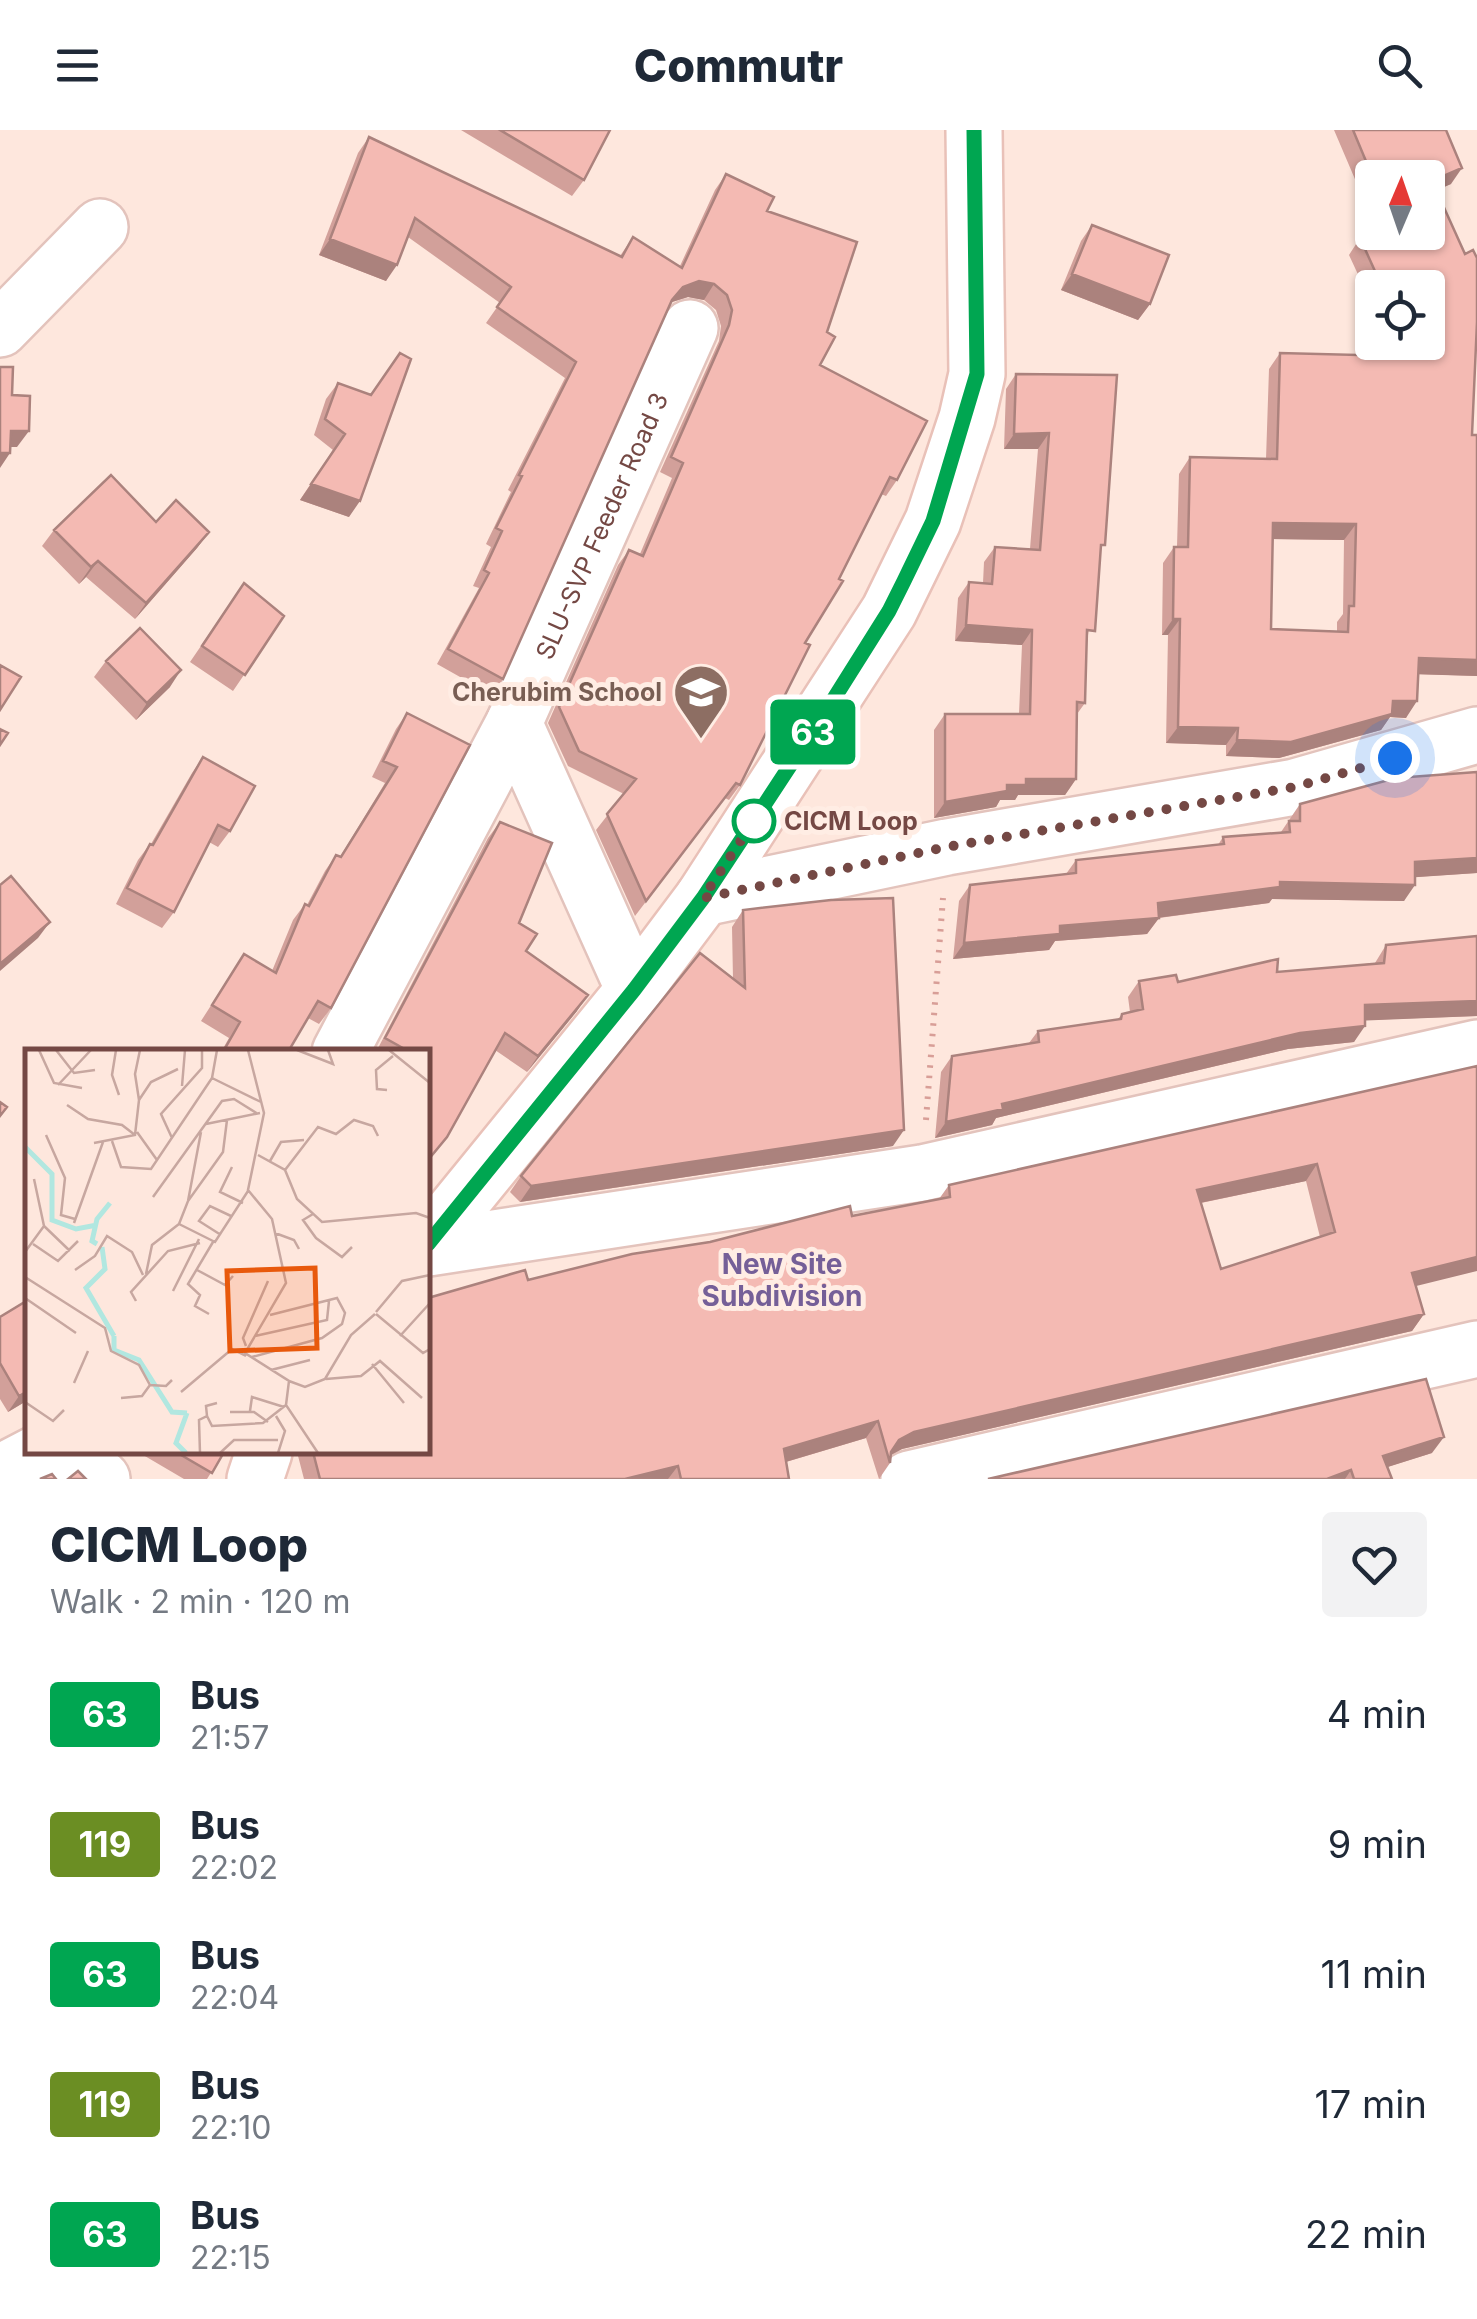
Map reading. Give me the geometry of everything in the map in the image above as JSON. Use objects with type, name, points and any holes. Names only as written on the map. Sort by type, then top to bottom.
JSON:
[{"type":"street","points":[[430,1244],[703,898],[889,611],[933,521],[977,374],[974,130]]},
{"type":"street","points":[[0,328],[100,227]]},
{"type":"street","name":"SLU-SVP Feeder Road 3","points":[[342,1049],[514,723],[690,328]]},
{"type":"street","points":[[514,723],[634,990]]},
{"type":"street","points":[[703,898],[947,847],[1295,787],[1477,735]]},
{"type":"street","points":[[430,1246],[922,1173],[1477,1048]]},
{"type":"street","points":[[909,1479],[1477,1349]]},
{"type":"street","points":[[0,1473],[38,1454]]},
{"type":"street","points":[[51,1454],[82,1461],[102,1479]]},
{"type":"street","points":[[255,1479],[263,1454]]},
{"type":"building","points":[[500,130],[610,130],[584,180]]},
{"type":"building","points":[[1353,130],[1446,130],[1462,168],[1445,175],[1445,160],[1366,160]]},
{"type":"building","points":[[369,137],[622,257],[633,237],[682,268],[726,174],[774,197],[767,211],[857,242],[827,332],[835,337],[820,365],[927,421],[897,480],[890,477],[839,579],[843,581],[805,643],[810,645],[740,785],[736,783],[646,901],[607,814],[636,779],[579,751],[559,707],[629,550],[643,556],[683,463],[671,457],[729,325],[732,310],[727,295],[714,284],[699,281],[683,287],[672,300],[503,679],[448,649],[489,573],[484,570],[502,531],[496,528],[576,362],[497,307],[511,287],[415,218],[397,265],[330,239]]},
{"type":"building","points":[[1445,210],[1465,254],[1473,250],[1477,258],[1472,435],[1477,435],[1477,660],[1419,658],[1417,701],[1393,701],[1392,714],[1291,742],[1237,740],[1238,728],[1178,727],[1180,619],[1173,619],[1174,547],[1188,547],[1190,457],[1277,459],[1280,353],[1355,355],[1355,360],[1445,360],[1445,270],[1374,270],[1365,250],[1445,250]],"holes":[[[1273,523],[1356,524],[1354,606],[1349,606],[1348,632],[1271,629]]]},
{"type":"building","points":[[1092,225],[1169,255],[1150,304],[1072,274]]},
{"type":"building","points":[[400,353],[411,359],[360,501],[311,484],[345,434],[325,419],[338,383],[371,395]]},
{"type":"building","points":[[0,367],[13,367],[12,395],[30,396],[29,431],[11,431],[10,453],[0,453]]},
{"type":"building","points":[[1016,374],[1117,375],[1095,631],[1087,630],[1085,703],[1077,702],[1076,779],[1026,779],[1026,785],[1007,785],[1007,791],[945,802],[945,714],[1030,714],[1032,630],[966,625],[969,582],[992,584],[995,547],[1040,550],[1049,433],[1014,434]]},
{"type":"building","points":[[111,475],[156,522],[176,500],[209,532],[146,603],[98,561],[91,567],[54,530]]},
{"type":"building","points":[[244,583],[284,616],[245,675],[202,646]]},
{"type":"building","points":[[140,628],[181,670],[147,703],[106,661]]},
{"type":"building","points":[[0,665],[21,677],[0,710]]},
{"type":"building","points":[[407,713],[470,745],[331,1008],[318,1001],[290,1049],[225,1049],[240,1022],[212,1005],[244,954],[276,973],[305,904],[309,906],[336,855],[341,857],[397,767],[383,761]]},
{"type":"building","points":[[0,729],[8,733],[0,745]]},
{"type":"building","points":[[203,757],[255,786],[230,831],[218,825],[174,912],[127,888]]},
{"type":"building","points":[[1477,772],[1477,858],[1415,862],[1415,885],[1280,882],[1280,887],[1158,903],[1159,918],[1060,926],[1060,934],[964,943],[970,885],[1076,873],[1076,860],[1224,844],[1223,837],[1290,832],[1289,821],[1300,821],[1300,804],[1396,778]]},
{"type":"building","points":[[500,822],[552,843],[519,923],[537,934],[526,951],[588,995],[538,1056],[505,1033],[447,1137],[430,1158],[430,1049],[405,1049],[385,1038]]},
{"type":"building","points":[[11,876],[50,922],[0,964],[0,885]]},
{"type":"building","points":[[893,898],[904,1130],[531,1186],[521,1176],[700,953],[745,988],[743,910]]},
{"type":"building","points":[[1477,936],[1477,1001],[1365,1005],[1365,1026],[1300,1033],[1002,1104],[1003,1109],[946,1122],[952,1056],[1039,1042],[1038,1031],[1121,1019],[1122,1014],[1143,1009],[1139,981],[1176,975],[1178,982],[1278,959],[1277,972],[1384,963],[1386,945]]},
{"type":"building","points":[[1477,1066],[1477,1257],[1412,1273],[1424,1314],[914,1432],[899,1440],[891,1452],[890,1463],[878,1421],[784,1449],[789,1479],[681,1479],[678,1466],[625,1479],[320,1479],[314,1454],[430,1454],[430,1297],[525,1270],[528,1280],[632,1254],[710,1242],[850,1206],[852,1216],[950,1197],[949,1185]],"holes":[[[1317,1164],[1335,1232],[1221,1269],[1197,1190]]]},
{"type":"building","points":[[25,1302],[25,1393],[19,1396],[0,1363],[0,1317]]},
{"type":"building","points":[[1426,1379],[1444,1437],[1383,1456],[1392,1479],[1354,1479],[1351,1470],[1327,1479],[988,1479]]},
{"type":"building","points":[[179,1454],[223,1454],[212,1473]]},
{"type":"building","points":[[78,1471],[86,1479],[68,1479]]},
{"type":"bus line","name":"63","points":[[430,1241],[634,990],[703,898],[828,708],[904,581],[933,521],[977,374],[974,130]]},
{"type":"place","name":"Cherubim School","points":[[701,741]]},
{"type":"place","name":"CICM Loop","points":[[754,821]]},
{"type":"district","name":"New Site Subdivision","points":[[782,1280]]},
{"type":"route","points":[[754,821],[757,816],[703,898],[947,847],[1295,787],[1395,758]]}]
